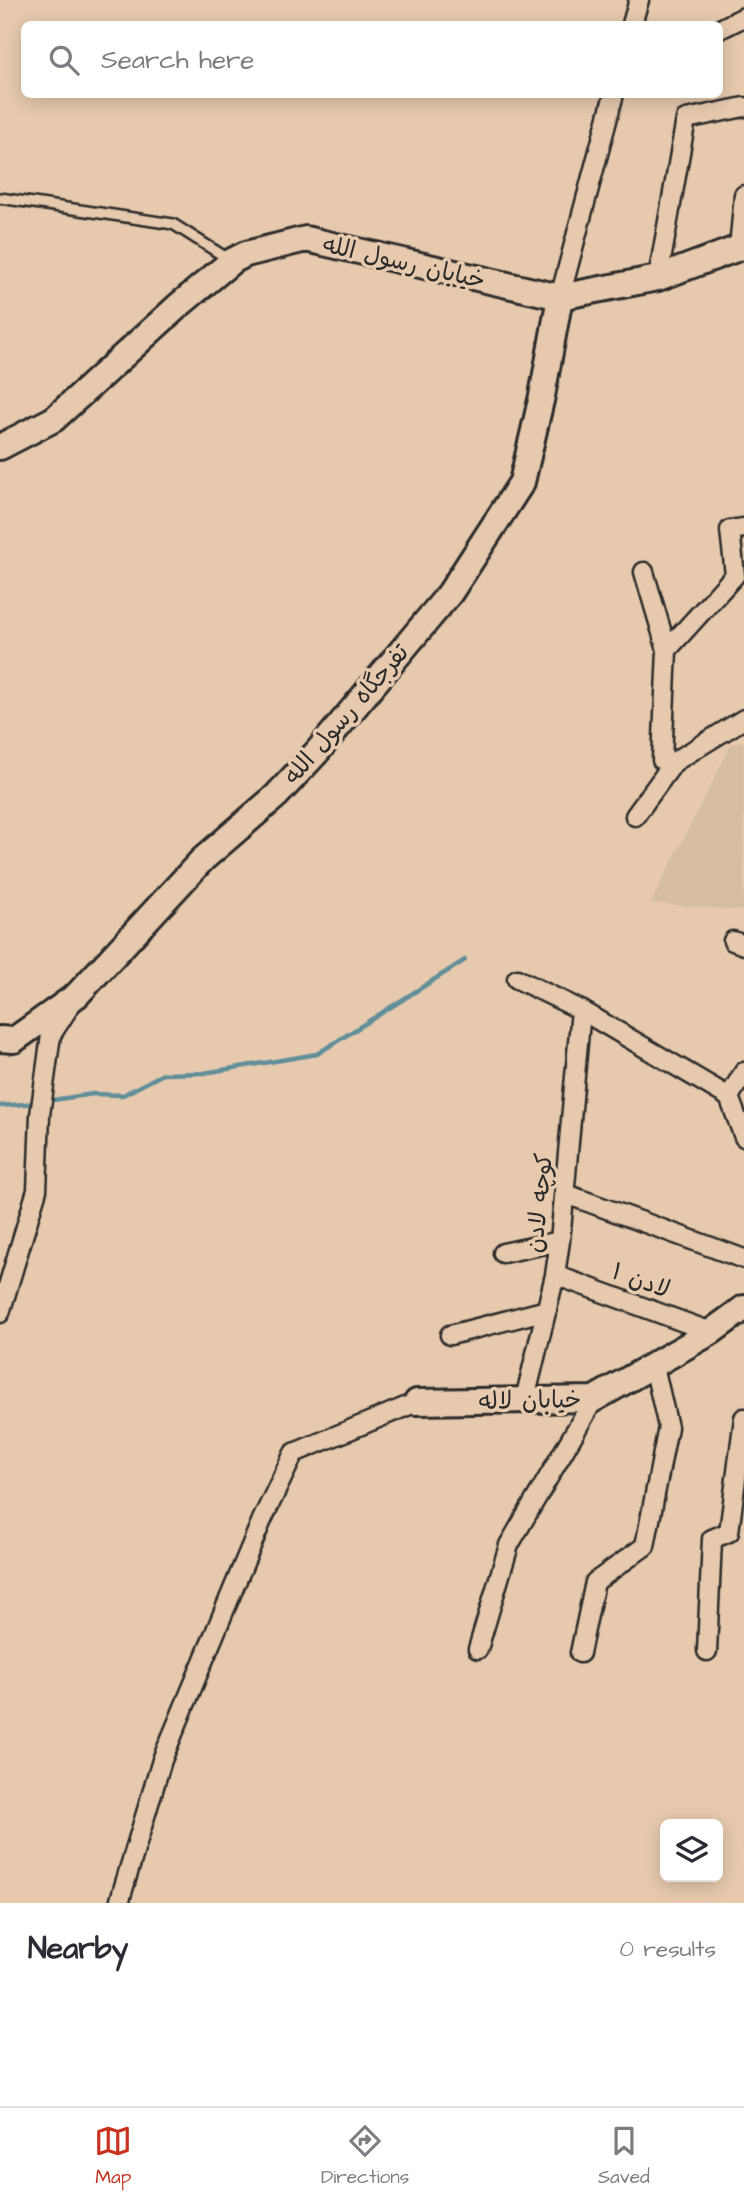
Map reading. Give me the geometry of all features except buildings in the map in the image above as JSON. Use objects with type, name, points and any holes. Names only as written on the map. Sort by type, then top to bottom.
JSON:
[{"type":"street","points":[[633,21],[639,0]]},
{"type":"street","points":[[723,27],[744,17]]},
{"type":"street","points":[[560,297],[613,98]]},
{"type":"street","points":[[658,278],[686,120],[744,107]]},
{"type":"street","points":[[742,247],[744,195]]},
{"type":"street","name":"خیابان رسول الله","points":[[0,446],[54,419],[178,306],[232,261],[246,254],[306,239],[560,297],[658,278],[742,247]]},
{"type":"street","name":"تفرجگاه رسول الله","points":[[0,1039],[13,1040],[77,995],[202,860],[276,796],[309,761],[450,593],[522,482],[542,396],[560,297]]},
{"type":"street","points":[[667,650],[735,575],[730,530],[744,528]]},
{"type":"street","points":[[643,572],[667,650],[662,760],[674,762]]},
{"type":"street","points":[[635,816],[674,762],[741,720],[744,703]]},
{"type":"street","points":[[517,979],[580,1010],[729,1097],[744,1137]]},
{"type":"street","points":[[0,1313],[37,1189],[40,1115],[51,1035],[77,995]]},
{"type":"street","name":"کوچه لادن","points":[[525,1399],[555,1275],[560,1241],[580,1010]]},
{"type":"street","points":[[729,1097],[744,1072]]},
{"type":"street","points":[[566,1194],[744,1259]]},
{"type":"street","points":[[503,1254],[560,1241]]},
{"type":"street","name":"لادن ۱","points":[[555,1275],[711,1332]]},
{"type":"street","name":"خیابان لاله","points":[[417,1402],[594,1399],[711,1332],[744,1308]]},
{"type":"street","points":[[450,1335],[547,1310]]},
{"type":"street","points":[[580,1653],[595,1582],[645,1546],[668,1427],[654,1366]]},
{"type":"street","points":[[478,1649],[509,1545],[594,1399]]},
{"type":"street","points":[[119,1903],[162,1760],[262,1520],[294,1453],[417,1402]]},
{"type":"street","points":[[707,1651],[712,1539],[729,1532],[743,1447],[744,1418]]},
{"type":"lane","points":[[0,198],[173,223],[232,261]]},
{"type":"shaded area","points":[[744,741],[744,911],[651,903],[731,745]]},
{"type":"waterway","points":[[46,1101],[93,1094],[123,1095],[163,1074],[204,1073],[317,1054],[465,960]]},
{"type":"waterway","points":[[0,1106],[37,1103]]}]
